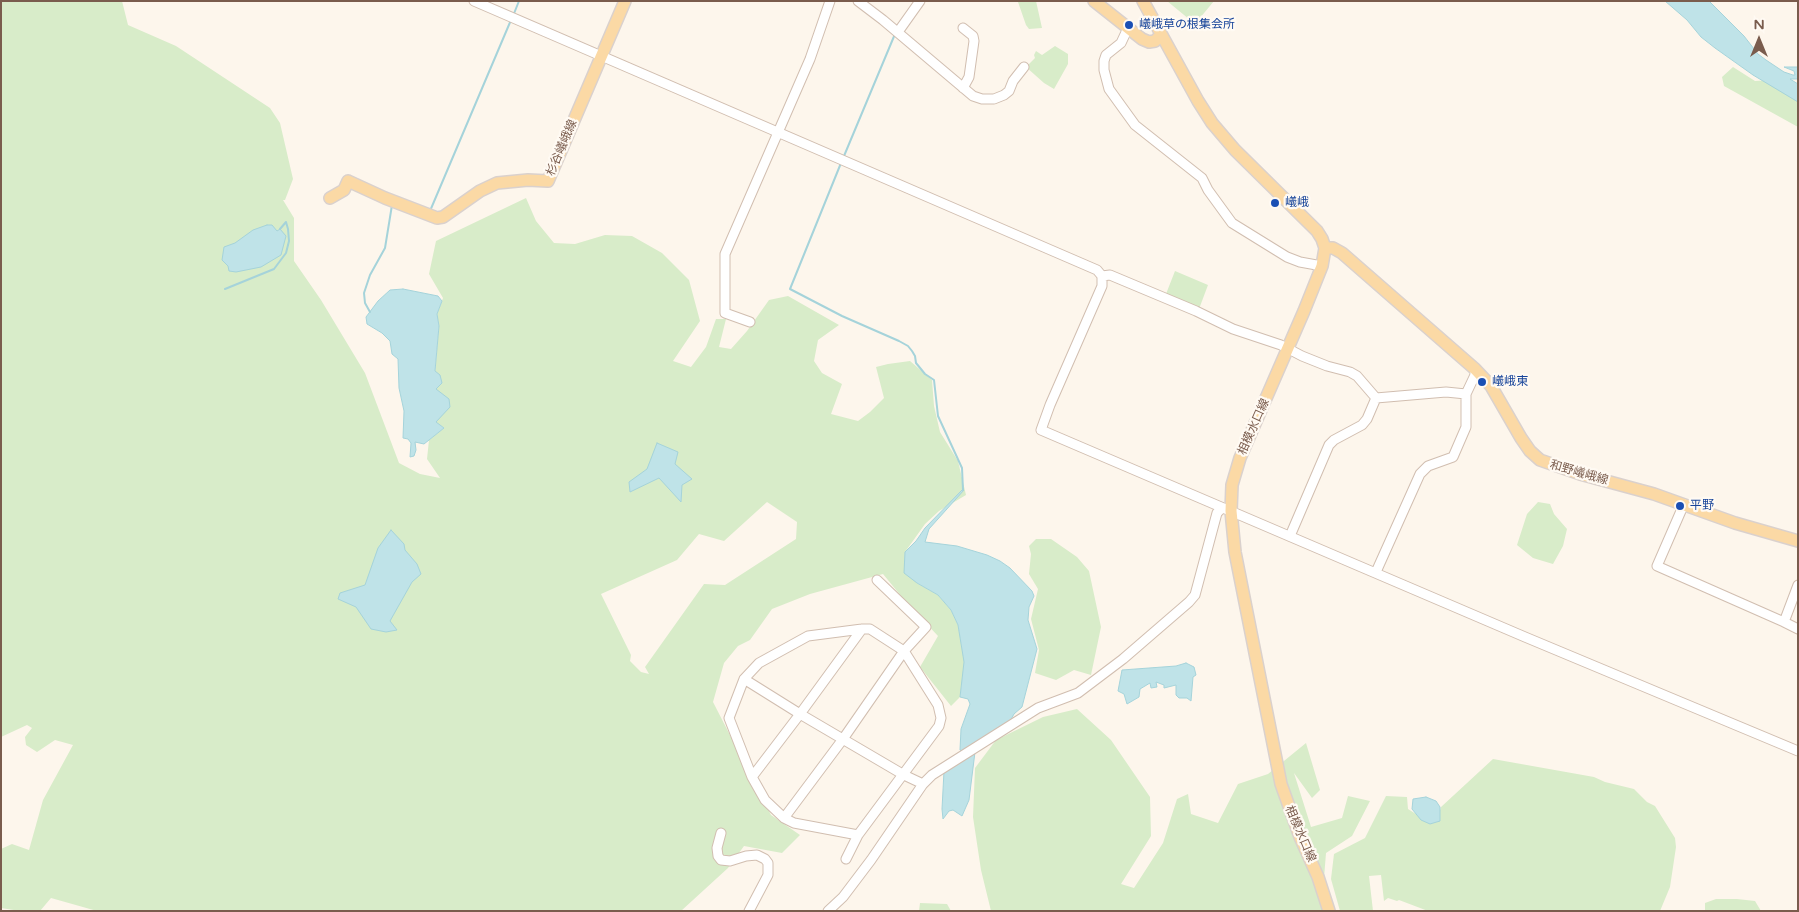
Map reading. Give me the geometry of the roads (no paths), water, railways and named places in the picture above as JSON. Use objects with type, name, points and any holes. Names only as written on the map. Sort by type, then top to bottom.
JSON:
[{"type":"main road","name":"杉谷嶬峨線","points":[[330,198],[344,190],[348,182],[437,218],[443,217],[484,189],[497,183],[528,180],[548,181],[625,1]]},
{"type":"main road","points":[[1094,1],[1142,39],[1149,42],[1155,41],[1161,35]]},
{"type":"main road","points":[[1143,1],[1198,101],[1212,122],[1235,150],[1317,231],[1325,248]]},
{"type":"main road","name":"相模水口線","points":[[1325,248],[1322,266],[1238,465],[1227,510],[1281,784],[1300,837],[1318,877],[1329,911]]},
{"type":"main road","name":"和野嶬峨線","points":[[1325,248],[1333,248],[1342,253],[1476,369],[1492,386],[1521,438],[1530,451],[1540,460],[1580,474],[1654,494],[1735,523],[1798,541]]},
{"type":"street","points":[[474,1],[1097,270],[1102,276],[1102,286],[1041,430],[1376,572],[1525,638],[1798,751]]},
{"type":"street","points":[[750,322],[725,313],[725,254],[810,59],[830,1]]},
{"type":"street","points":[[858,1],[898,32],[973,96],[982,99],[994,99],[1004,95],[1009,91],[1013,81],[1024,67]]},
{"type":"street","points":[[898,32],[920,1]]},
{"type":"street","points":[[963,28],[973,36],[974,41],[969,77],[963,88]]},
{"type":"street","points":[[1128,28],[1121,43],[1106,56],[1104,70],[1109,89],[1135,125],[1202,178],[1208,190],[1232,223],[1287,257],[1300,262],[1322,266]]},
{"type":"street","points":[[1102,276],[1110,275],[1196,311],[1233,330],[1274,342],[1327,366],[1350,372],[1357,376],[1376,398]]},
{"type":"street","points":[[1376,572],[1420,474],[1428,466],[1453,456],[1466,427],[1466,394],[1475,376],[1476,369]]},
{"type":"street","points":[[1376,398],[1446,392],[1466,394]]},
{"type":"street","points":[[1290,536],[1329,444],[1362,425],[1367,420],[1376,398]]},
{"type":"street","points":[[1684,504],[1657,566],[1798,629]]},
{"type":"street","points":[[828,911],[843,897],[923,784],[932,775],[1038,708],[1078,693],[1123,660],[1189,602],[1195,594],[1217,513],[1227,510]]},
{"type":"street","points":[[784,818],[843,739],[904,651],[926,627],[876,580]]},
{"type":"street","points":[[1784,622],[1798,585]]},
{"type":"street","points":[[752,777],[862,629]]},
{"type":"street","points":[[846,859],[858,834],[940,726],[941,718],[938,706],[904,651],[870,629],[808,636],[759,664],[744,679],[729,718],[752,777],[765,800],[784,818],[794,823],[858,834]]},
{"type":"street","points":[[744,679],[800,714],[904,775],[923,784]]},
{"type":"street","points":[[721,833],[717,848],[718,856],[721,860],[730,861],[757,855],[768,863],[768,875],[749,911]]},
{"type":"street","points":[[838,911],[843,897]]},
{"type":"water","points":[[1665,1],[1709,1],[1744,36],[1758,54],[1766,60],[1784,72],[1793,75],[1795,75],[1794,71],[1784,67],[1798,67],[1798,79],[1790,79],[1798,84],[1798,102],[1753,75],[1715,48],[1701,37],[1687,20]]},
{"type":"water","points":[[272,225],[277,231],[280,229],[286,236],[281,255],[261,267],[236,272],[229,271],[228,266],[222,260],[224,247],[235,243],[253,230]]},
{"type":"water","points":[[403,289],[438,296],[442,301],[437,314],[439,326],[435,371],[440,375],[442,383],[436,389],[449,399],[450,407],[436,422],[444,428],[424,444],[415,442],[416,450],[414,456],[410,457],[411,443],[408,439],[403,438],[404,411],[399,388],[398,359],[392,354],[390,341],[382,333],[367,324],[366,317],[378,301],[390,290]]},
{"type":"water","points":[[657,443],[678,452],[675,464],[692,479],[682,485],[681,502],[659,478],[630,492],[629,482],[647,469]]},
{"type":"water","points":[[963,489],[929,529],[925,542],[957,546],[987,555],[1010,568],[1032,591],[1034,596],[1029,607],[1028,620],[1037,649],[1022,707],[1014,714],[1008,725],[964,752],[960,750],[961,729],[970,704],[968,699],[960,697],[964,662],[958,625],[951,610],[938,595],[904,573],[905,552],[925,528]]},
{"type":"water","points":[[391,530],[404,544],[405,550],[417,564],[421,574],[412,582],[390,621],[397,630],[386,632],[371,629],[356,607],[338,599],[340,593],[365,585],[378,548]]},
{"type":"water","points":[[1186,663],[1194,667],[1196,675],[1193,677],[1191,701],[1187,698],[1179,698],[1176,695],[1176,685],[1164,688],[1164,685],[1156,682],[1157,687],[1151,688],[1150,683],[1140,689],[1139,697],[1127,704],[1124,694],[1118,691],[1122,670],[1176,666]]},
{"type":"water","points":[[975,752],[969,800],[962,816],[953,810],[949,811],[943,819],[944,771]]},
{"type":"water","points":[[1426,797],[1436,801],[1440,807],[1440,821],[1430,824],[1421,820],[1412,809],[1413,799]]},
{"type":"waterway","points":[[513,16],[519,1]]},
{"type":"waterway","points":[[430,211],[511,20]]},
{"type":"waterway","points":[[844,156],[895,34]]},
{"type":"waterway","points":[[841,163],[790,289],[842,316],[908,346],[915,356],[916,363],[925,374],[934,380],[938,416],[962,468],[963,490]]},
{"type":"waterway","points":[[370,312],[365,303],[364,293],[370,275],[385,248],[392,205]]},
{"type":"waterway","points":[[225,289],[274,269],[286,253],[289,241],[286,222],[280,229]]},
{"type":"place","name":"嶬峨草の根集会所","points":[[1129,25]]},
{"type":"place","name":"嶬峨","points":[[1275,203]]},
{"type":"place","name":"嶬峨東","points":[[1482,382]]},
{"type":"place","name":"平野","points":[[1680,506]]}]
